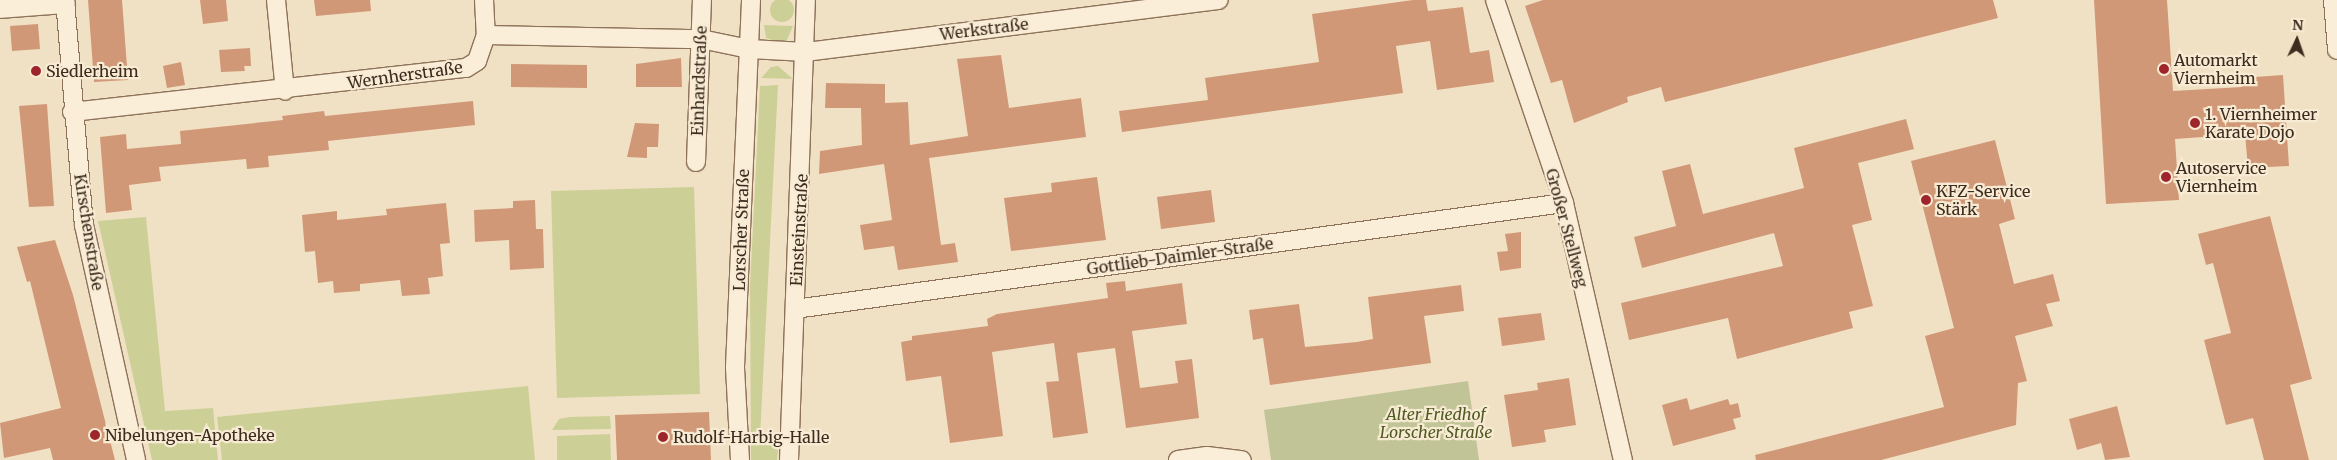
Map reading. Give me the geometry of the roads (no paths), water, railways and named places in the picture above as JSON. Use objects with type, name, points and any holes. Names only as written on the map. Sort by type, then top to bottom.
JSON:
[{"type":"street","points":[[276,0],[285,92]]},
{"type":"street","points":[[484,0],[486,35],[701,39],[749,49]]},
{"type":"street","name":"Einhardstraße","points":[[696,162],[702,0]]},
{"type":"street","name":"Lorscher Straße","points":[[740,460],[735,367],[751,0]]},
{"type":"street","name":"Einsteinstraße","points":[[789,460],[806,52],[806,0]]},
{"type":"street","name":"Werkstraße","points":[[749,49],[806,52],[1219,0]]},
{"type":"street","name":"Großer Stellweg","points":[[1495,0],[1564,203],[1623,460]]},
{"type":"street","points":[[2333,0],[2337,50]]},
{"type":"street","points":[[0,9],[65,2]]},
{"type":"street","name":"Kirschenstraße","points":[[65,2],[72,112],[87,244],[136,460]]},
{"type":"street","name":"Wernherstraße","points":[[72,112],[285,92],[466,68],[477,61],[486,35]]},
{"type":"street","name":"Gottlieb-Daimler-Straße","points":[[795,310],[1564,203]]},
{"type":"street","points":[[1178,460],[1207,456],[1242,460]]},
{"type":"place","name":"Automarkt Viernheim","points":[[2164,69]]},
{"type":"place","name":"Siedlerheim","points":[[36,71]]},
{"type":"place","name":"1. Viernheimer Karate Dojo","points":[[2195,123]]},
{"type":"place","name":"Autoservice Viernheim","points":[[2166,177]]},
{"type":"place","name":"KFZ-Service Stärk","points":[[1926,200]]},
{"type":"place","name":"Nibelungen-Apotheke","points":[[95,435]]},
{"type":"place","name":"Rudolf-Harbig-Halle","points":[[663,437]]},
{"type":"park label","name":"Alter Friedhof Lorscher Straße","points":[[1436,423]]}]
